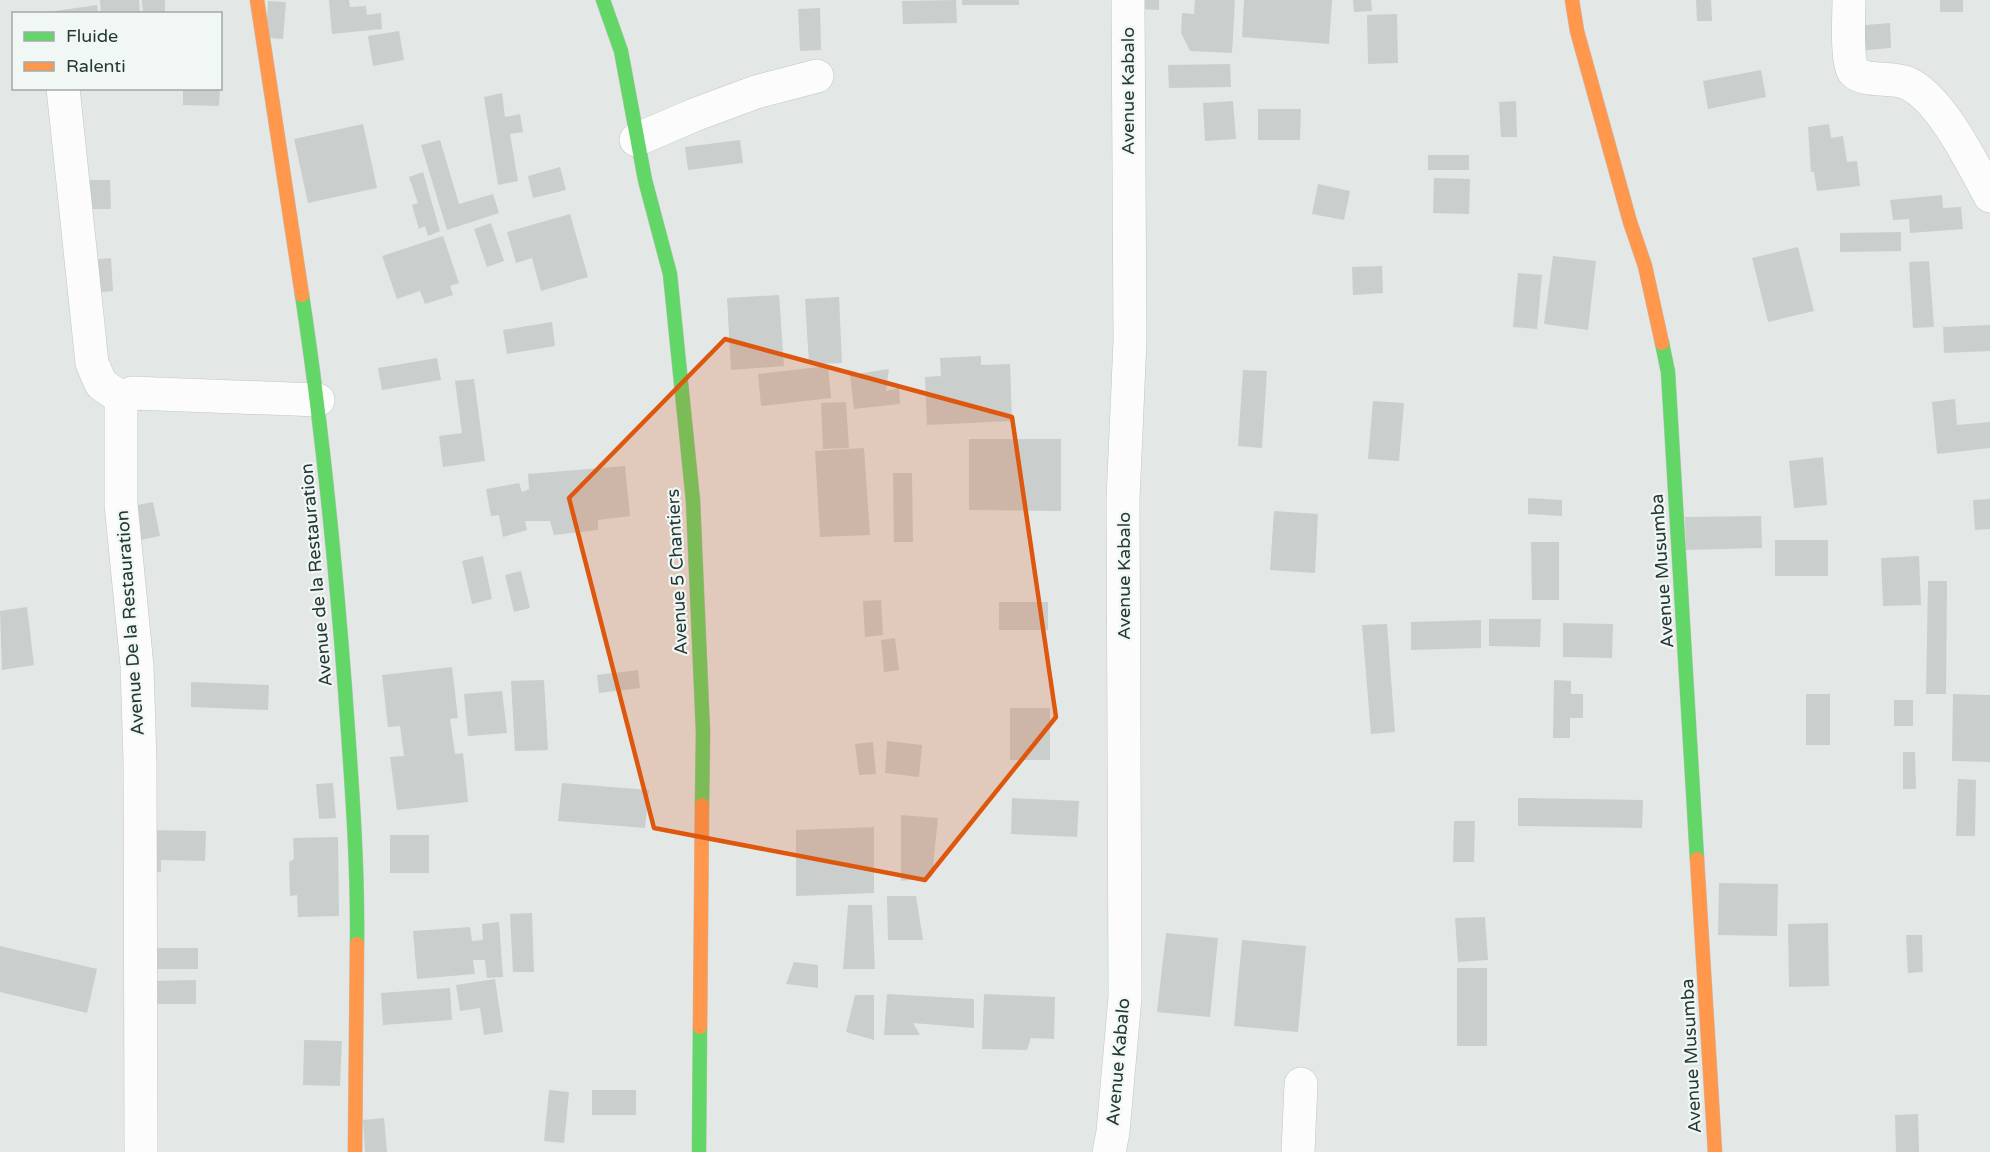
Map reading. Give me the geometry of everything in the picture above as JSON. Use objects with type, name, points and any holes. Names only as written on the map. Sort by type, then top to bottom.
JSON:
[{"type":"street","name":"Avenue de la Restauration","points":[[257,0],[318,400],[338,599],[354,816],[357,934],[355,1152]]},
{"type":"street","name":"Avenue 5 Chantiers","points":[[603,0],[621,51],[636,140],[670,274],[693,501],[703,732],[699,1152]]},
{"type":"street","name":"Avenue Kabalo","points":[[1109,1152],[1113,1132],[1125,997],[1124,499],[1130,341],[1128,0]]},
{"type":"street","name":"Avenue Musumba","points":[[1572,0],[1586,65],[1630,222],[1646,266],[1668,372],[1715,1152]]},
{"type":"street","points":[[1849,0],[1848,34],[1851,69],[1856,75],[1869,78],[1899,80],[1918,90],[1934,104],[1960,143],[1990,196]]},
{"type":"street","points":[[636,140],[756,92],[817,76]]},
{"type":"street","points":[[63,90],[92,363],[101,384],[123,399],[127,394],[146,392],[318,400]]},
{"type":"street","name":"Avenue De la Restauration","points":[[123,399],[120,418],[121,504],[137,666],[140,761],[141,1152]]},
{"type":"street","points":[[1298,1152],[1301,1084]]},
{"type":"highlighted area","points":[[725,339],[1012,417],[1056,717],[925,880],[654,828],[569,498]]},
{"type":"building","points":[[100,0],[139,0],[140,12],[101,12]]},
{"type":"building","points":[[142,0],[165,0],[165,12],[143,12]]},
{"type":"building","points":[[329,0],[349,0],[350,7],[366,6],[367,15],[381,13],[382,29],[332,34]]},
{"type":"building","points":[[956,0],[957,23],[903,24],[902,1]]},
{"type":"building","points":[[962,0],[1019,0],[1019,5],[962,5]]},
{"type":"building","points":[[1135,0],[1159,0],[1159,10],[1135,9]]},
{"type":"building","points":[[1195,0],[1235,0],[1232,53],[1190,51],[1181,33],[1182,13],[1194,14]]},
{"type":"building","points":[[1244,0],[1332,0],[1329,44],[1242,37]]},
{"type":"building","points":[[1353,0],[1371,0],[1372,11],[1354,12]]},
{"type":"building","points":[[1696,0],[1711,0],[1712,21],[1697,21]]},
{"type":"building","points":[[1940,0],[1963,0],[1963,12],[1940,12]]},
{"type":"building","points":[[268,1],[286,2],[283,39],[266,38]]},
{"type":"building","points":[[97,5],[98,12],[48,12]]},
{"type":"building","points":[[820,8],[821,50],[800,51],[798,9]]},
{"type":"building","points":[[1397,14],[1398,63],[1368,64],[1367,15]]},
{"type":"building","points":[[1890,23],[1891,48],[1856,51],[1854,26]]},
{"type":"building","points":[[399,31],[404,60],[373,66],[368,36]]},
{"type":"building","points":[[1230,64],[1231,87],[1169,88],[1168,65]]},
{"type":"building","points":[[1761,70],[1766,97],[1708,109],[1703,81]]},
{"type":"building","points":[[183,90],[220,90],[219,106],[183,105]]},
{"type":"building","points":[[502,93],[505,117],[520,114],[523,132],[510,134],[518,181],[498,185],[484,97]]},
{"type":"building","points":[[1233,101],[1236,139],[1205,141],[1203,103]]},
{"type":"building","points":[[1516,101],[1517,137],[1501,137],[1499,102]]},
{"type":"building","points":[[1258,109],[1301,109],[1300,140],[1258,140]]},
{"type":"building","points":[[363,124],[377,188],[308,203],[294,139]]},
{"type":"building","points":[[1829,124],[1831,138],[1843,136],[1847,162],[1857,161],[1860,186],[1817,191],[1814,172],[1811,172],[1808,127]]},
{"type":"building","points":[[440,140],[459,204],[493,194],[499,213],[447,230],[421,145]]},
{"type":"building","points":[[740,140],[743,163],[688,170],[685,147]]},
{"type":"building","points":[[1428,155],[1469,155],[1469,170],[1428,170]]},
{"type":"building","points":[[560,167],[566,190],[533,198],[528,176]]},
{"type":"building","points":[[423,172],[440,231],[428,236],[425,226],[419,229],[412,205],[418,203],[409,177]]},
{"type":"building","points":[[1434,178],[1470,179],[1469,214],[1433,213]]},
{"type":"building","points":[[89,180],[110,180],[111,209],[90,209]]},
{"type":"building","points":[[1318,184],[1350,191],[1344,220],[1312,214]]},
{"type":"building","points":[[1942,195],[1943,208],[1961,207],[1963,229],[1910,233],[1909,219],[1893,220],[1890,200]]},
{"type":"building","points":[[570,214],[588,277],[541,291],[532,258],[516,263],[507,232]]},
{"type":"building","points":[[491,223],[504,261],[487,267],[474,229]]},
{"type":"building","points":[[1901,232],[1901,251],[1840,252],[1840,233]]},
{"type":"building","points":[[443,236],[459,283],[450,286],[453,295],[425,304],[420,291],[397,299],[382,256]]},
{"type":"building","points":[[1798,247],[1814,311],[1768,322],[1752,258]]},
{"type":"building","points":[[1553,256],[1596,261],[1588,330],[1544,324]]},
{"type":"building","points":[[111,258],[113,291],[89,293],[86,260]]},
{"type":"building","points":[[1929,261],[1934,327],[1913,328],[1909,262]]},
{"type":"building","points":[[1382,266],[1383,293],[1353,295],[1352,267]]},
{"type":"building","points":[[1518,273],[1542,275],[1537,329],[1513,327]]},
{"type":"building","points":[[779,295],[784,366],[731,370],[727,298]]},
{"type":"building","points":[[839,297],[842,363],[809,364],[805,299]]},
{"type":"building","points":[[552,322],[555,346],[507,354],[503,330]]},
{"type":"building","points":[[1990,325],[1990,351],[1944,353],[1943,327]]},
{"type":"building","points":[[981,356],[981,365],[1010,364],[1012,421],[927,425],[925,377],[941,376],[940,358]]},
{"type":"building","points":[[437,358],[441,380],[382,390],[378,368]]},
{"type":"building","points":[[828,366],[831,398],[761,406],[758,374]]},
{"type":"building","points":[[889,369],[886,391],[899,388],[900,404],[854,409],[850,375]]},
{"type":"building","points":[[1243,370],[1267,371],[1262,448],[1238,446]]},
{"type":"building","points":[[474,379],[485,461],[443,467],[439,436],[462,433],[455,381]]},
{"type":"building","points":[[1955,399],[1957,425],[1990,422],[1990,448],[1937,454],[1932,402]]},
{"type":"building","points":[[1373,401],[1404,403],[1399,461],[1368,459]]},
{"type":"building","points":[[846,402],[849,448],[823,449],[821,403]]},
{"type":"building","points":[[969,439],[1061,439],[1061,511],[969,510]]},
{"type":"building","points":[[864,448],[870,535],[820,537],[815,451]]},
{"type":"building","points":[[1823,457],[1827,505],[1794,508],[1789,461]]},
{"type":"building","points":[[625,466],[630,516],[598,520],[598,530],[554,535],[550,521],[525,521],[527,530],[503,537],[499,515],[491,516],[486,489],[519,483],[522,492],[529,489],[528,474]]},
{"type":"building","points":[[893,473],[912,473],[913,542],[894,542]]},
{"type":"building","points":[[1528,498],[1562,500],[1562,516],[1528,514]]},
{"type":"building","points":[[1990,499],[1990,529],[1975,530],[1973,500]]},
{"type":"building","points":[[153,502],[160,536],[140,540],[133,506]]},
{"type":"building","points":[[1274,511],[1318,514],[1315,573],[1270,570]]},
{"type":"building","points":[[1761,516],[1762,548],[1686,550],[1685,517]]},
{"type":"building","points":[[1775,540],[1828,540],[1828,576],[1775,576]]},
{"type":"building","points":[[1531,542],[1559,542],[1559,600],[1532,600]]},
{"type":"building","points":[[483,556],[492,599],[472,604],[462,561]]},
{"type":"building","points":[[1919,556],[1921,605],[1883,606],[1881,558]]},
{"type":"building","points":[[521,571],[530,608],[514,612],[505,575]]},
{"type":"building","points":[[1928,581],[1947,581],[1946,694],[1926,694]]},
{"type":"building","points":[[881,600],[883,635],[865,637],[863,601]]},
{"type":"building","points":[[999,602],[1048,602],[1048,630],[999,630]]},
{"type":"building","points":[[27,607],[34,665],[2,670],[0,611]]},
{"type":"building","points":[[1489,619],[1541,619],[1540,647],[1489,646]]},
{"type":"building","points":[[1481,620],[1481,648],[1411,650],[1411,622]]},
{"type":"building","points":[[1563,623],[1613,624],[1612,658],[1563,657]]},
{"type":"building","points":[[1387,624],[1395,732],[1371,734],[1362,625]]},
{"type":"building","points":[[895,638],[899,670],[884,672],[881,640]]},
{"type":"building","points":[[452,667],[458,718],[450,719],[455,754],[463,753],[468,802],[397,810],[390,757],[404,756],[400,726],[388,727],[382,675]]},
{"type":"building","points":[[638,670],[640,688],[599,693],[597,675]]},
{"type":"building","points":[[544,680],[548,750],[515,751],[511,681]]},
{"type":"building","points":[[1554,680],[1571,681],[1571,694],[1583,694],[1583,718],[1570,718],[1570,738],[1553,738]]},
{"type":"building","points":[[191,682],[269,685],[268,710],[191,707]]},
{"type":"building","points":[[502,691],[507,733],[468,736],[464,694]]},
{"type":"building","points":[[1806,694],[1830,694],[1830,745],[1806,745]]},
{"type":"building","points":[[1953,694],[1990,695],[1990,762],[1952,761]]},
{"type":"building","points":[[1894,700],[1913,700],[1913,726],[1894,726]]},
{"type":"building","points":[[1010,708],[1050,708],[1050,760],[1010,760]]},
{"type":"building","points":[[887,741],[922,745],[919,777],[885,773]]},
{"type":"building","points":[[873,742],[876,774],[859,775],[855,744]]},
{"type":"building","points":[[1903,752],[1915,752],[1916,789],[1903,789]]},
{"type":"building","points":[[1958,779],[1976,780],[1975,836],[1956,836]]},
{"type":"building","points":[[333,783],[336,818],[319,819],[316,784]]},
{"type":"building","points":[[562,783],[649,790],[645,828],[558,821]]},
{"type":"building","points":[[1012,798],[1079,801],[1077,837],[1011,834]]},
{"type":"building","points":[[1518,798],[1643,800],[1642,828],[1518,826]]},
{"type":"building","points":[[901,815],[938,818],[932,877],[901,881]]},
{"type":"building","points":[[1454,821],[1475,821],[1474,862],[1453,862]]},
{"type":"building","points":[[874,827],[874,893],[796,896],[796,830]]},
{"type":"building","points":[[146,830],[206,831],[205,861],[161,860],[161,872],[145,872]]},
{"type":"building","points":[[390,835],[429,835],[429,873],[390,873]]},
{"type":"building","points":[[338,837],[339,916],[298,917],[297,895],[290,896],[289,862],[294,859],[293,838]]},
{"type":"building","points":[[1719,883],[1778,884],[1777,936],[1718,935]]},
{"type":"building","points":[[887,896],[916,896],[923,940],[888,940]]},
{"type":"building","points":[[848,905],[872,905],[875,969],[843,969]]},
{"type":"building","points":[[532,913],[534,972],[513,972],[510,914]]},
{"type":"building","points":[[1485,917],[1488,960],[1458,962],[1455,918]]},
{"type":"building","points":[[499,922],[503,977],[487,978],[485,960],[473,960],[475,974],[417,979],[413,931],[470,927],[472,941],[483,940],[482,924]]},
{"type":"building","points":[[1828,923],[1829,986],[1789,987],[1788,924]]},
{"type":"building","points":[[1166,933],[1218,938],[1210,1017],[1157,1012]]},
{"type":"building","points":[[1906,935],[1922,935],[1923,972],[1908,973]]},
{"type":"building","points":[[1242,940],[1306,946],[1298,1032],[1234,1026]]},
{"type":"building","points":[[0,946],[97,969],[87,1013],[0,992]]},
{"type":"building","points":[[151,948],[198,948],[198,969],[151,969]]},
{"type":"building","points":[[794,962],[818,965],[818,988],[786,984]]},
{"type":"building","points":[[1457,968],[1487,968],[1487,1046],[1457,1046]]},
{"type":"building","points":[[495,979],[503,1032],[484,1035],[480,1008],[460,1011],[456,985]]},
{"type":"building","points":[[196,980],[196,1004],[148,1004],[148,981]]},
{"type":"building","points":[[450,988],[452,1020],[383,1025],[381,993]]},
{"type":"building","points":[[887,994],[974,999],[974,1028],[913,1023],[920,1035],[884,1035]]},
{"type":"building","points":[[984,994],[1055,997],[1054,1039],[1031,1038],[1027,1050],[982,1049]]},
{"type":"building","points":[[855,995],[874,995],[874,1040],[846,1032]]},
{"type":"building","points":[[304,1040],[342,1041],[340,1086],[303,1085]]},
{"type":"building","points":[[549,1090],[569,1092],[564,1143],[544,1141]]},
{"type":"building","points":[[592,1090],[636,1090],[636,1115],[592,1115]]},
{"type":"building","points":[[1918,1114],[1919,1152],[1896,1152],[1895,1115]]},
{"type":"building","points":[[384,1118],[387,1152],[365,1152],[363,1120]]},
{"type":"traffic: fast","points":[[603,0],[621,51],[645,180],[670,274],[693,501],[703,732],[702,805]]},
{"type":"traffic: fast","points":[[302,295],[322,442],[341,640],[354,816],[357,944]]},
{"type":"traffic: fast","points":[[1662,343],[1668,372],[1697,859]]},
{"type":"traffic: fast","points":[[699,1152],[700,1027]]},
{"type":"traffic: slow","points":[[257,0],[302,295]]},
{"type":"traffic: slow","points":[[1572,0],[1577,31],[1630,222],[1645,266],[1662,343]]},
{"type":"traffic: slow","points":[[700,1027],[702,805]]},
{"type":"traffic: slow","points":[[1697,859],[1715,1152]]},
{"type":"traffic: slow","points":[[355,1152],[357,944]]}]
